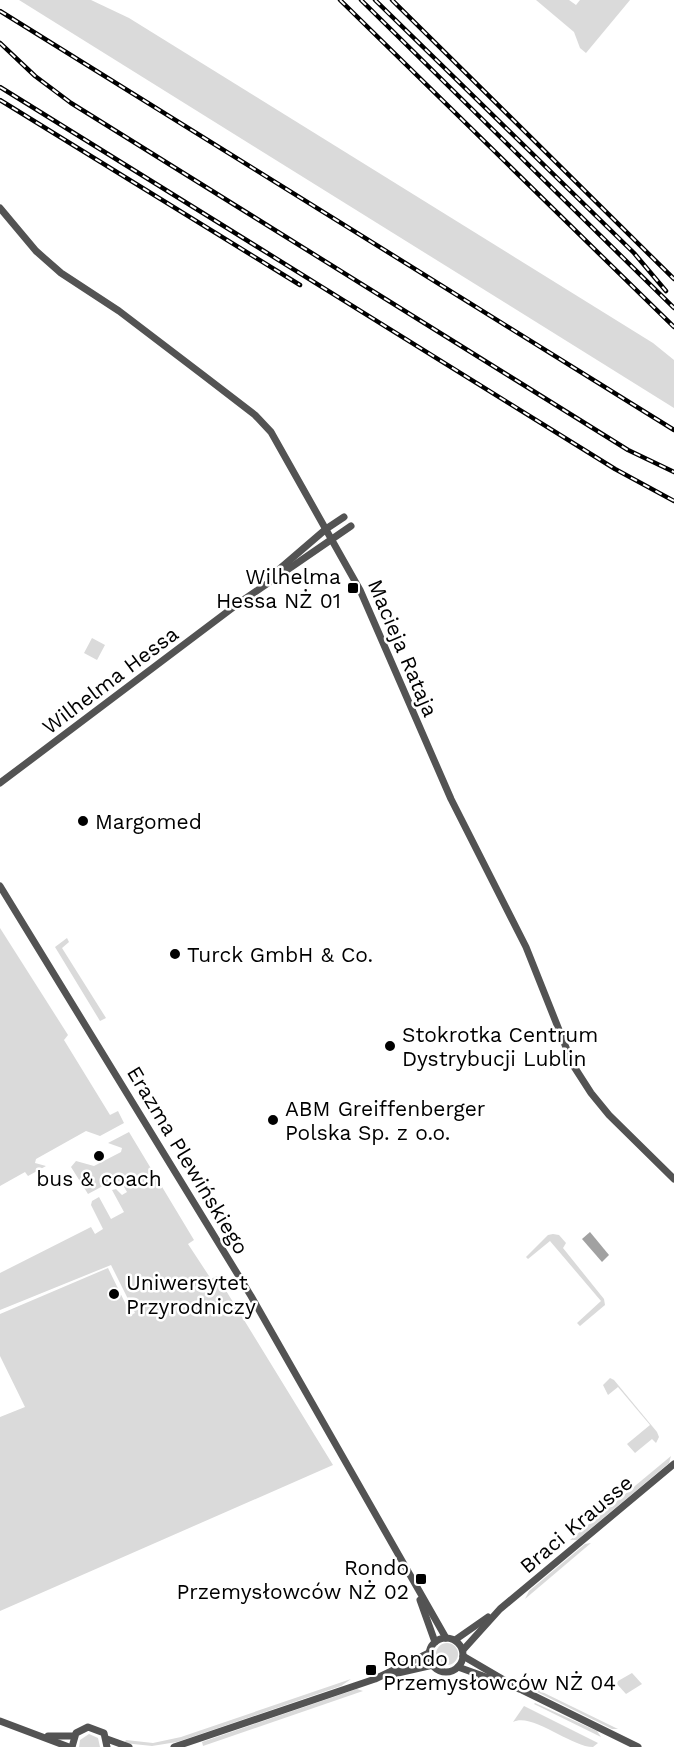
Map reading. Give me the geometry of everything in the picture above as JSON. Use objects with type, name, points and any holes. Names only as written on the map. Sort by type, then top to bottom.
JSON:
[{"type":"street","name":"Macieja Rataja","points":[[0,208],[36,251],[61,273],[119,311],[255,415],[271,432],[360,590],[451,799],[525,946],[573,1065],[609,1115],[674,1179]]},
{"type":"street","name":"Wilhelma Hessa","points":[[239,603],[326,529],[345,517]]},
{"type":"street","name":"Wilhelma Hessa","points":[[0,783],[239,603],[351,526]]},
{"type":"street","name":"Erazma Plewińskiego","points":[[0,886],[250,1296],[446,1638]]},
{"type":"street","name":"Braci Krausse","points":[[455,1640],[500,1609],[674,1464]]},
{"type":"street","name":"Erazma Plewińskiego","points":[[412,1581],[435,1642]]},
{"type":"street","name":"Braci Krausse","points":[[463,1653],[500,1609]]},
{"type":"street","points":[[174,1747],[375,1678],[429,1653],[435,1642],[446,1638],[455,1640],[463,1653],[522,1690],[638,1747]]},
{"type":"street","points":[[429,1653],[433,1665],[443,1671],[458,1667],[522,1690]]},
{"type":"street","points":[[458,1667],[463,1653]]},
{"type":"street","points":[[375,1678],[433,1665]]},
{"type":"street","points":[[0,1720],[71,1747],[74,1736],[82,1729],[92,1727],[101,1731],[107,1743],[129,1747]]},
{"type":"street","points":[[43,1736],[74,1736]]},
{"type":"shaded area","points":[[19,0],[91,0],[129,18],[653,343],[674,360],[674,408]]},
{"type":"shaded area","points":[[536,0],[569,0],[576,5],[580,0],[630,0],[586,53],[580,48],[574,32]]},
{"type":"shaded area","points":[[92,638],[105,645],[97,660],[84,653]]},
{"type":"shaded area","points":[[0,928],[68,1035],[64,1040],[110,1115],[118,1111],[124,1123],[100,1136],[86,1131],[36,1159],[35,1163],[46,1166],[28,1176],[25,1172],[0,1186]]},
{"type":"shaded area","points":[[67,938],[69,942],[62,948],[106,1018],[100,1021],[55,947]]},
{"type":"shaded area","points":[[129,1132],[194,1240],[188,1244],[211,1279],[217,1276],[333,1465],[0,1611],[0,1417],[25,1407],[0,1356],[0,1314],[108,1268],[131,1315],[135,1313],[111,1265],[0,1310],[0,1273],[91,1227],[95,1234],[103,1229],[91,1205],[92,1201],[99,1197],[111,1219],[124,1212],[112,1190],[116,1189],[122,1195],[127,1192],[121,1182],[114,1180],[88,1194],[71,1167],[76,1161],[94,1166],[121,1152],[122,1148],[108,1143]]},
{"type":"shaded area","points":[[590,1232],[609,1255],[602,1262],[582,1239]]},
{"type":"shaded area","points":[[548,1235],[559,1235],[566,1243],[563,1248],[604,1299],[605,1305],[580,1326],[577,1323],[601,1301],[550,1241],[528,1259],[526,1257]]},
{"type":"shaded area","points":[[610,1378],[614,1380],[657,1432],[659,1437],[656,1443],[652,1439],[635,1453],[627,1444],[650,1425],[618,1387],[608,1395],[603,1385]]},
{"type":"shaded area","points":[[671,1456],[669,1463],[577,1540],[570,1540]]},
{"type":"shaded area","points":[[591,1543],[525,1599],[529,1591],[585,1544]]},
{"type":"shaded area","points":[[447,1643],[455,1646],[458,1654],[455,1662],[447,1665],[439,1662],[436,1654],[439,1646]]},
{"type":"shaded area","points":[[632,1673],[642,1684],[626,1694],[617,1684],[618,1681]]},
{"type":"shaded area","points":[[351,1679],[341,1686],[177,1742],[152,1746],[124,1743],[126,1740],[153,1743],[181,1737]]},
{"type":"shaded area","points":[[534,1688],[618,1729],[612,1729],[537,1692]]},
{"type":"shaded area","points":[[357,1689],[363,1691],[203,1746],[202,1742]]},
{"type":"shaded area","points":[[534,1704],[597,1731],[601,1737]]},
{"type":"shaded area","points":[[524,1706],[598,1743],[593,1747],[584,1746],[530,1722],[521,1720],[513,1722]]},
{"type":"shaded area","points":[[89,1734],[98,1738],[100,1747],[79,1747],[80,1740]]},
{"type":"railway","points":[[340,0],[674,327]]},
{"type":"railway","points":[[361,0],[674,308]]},
{"type":"railway","points":[[375,0],[634,253],[666,291]]},
{"type":"railway","points":[[392,0],[674,279]]},
{"type":"railway","points":[[0,11],[674,430]]},
{"type":"railway","points":[[0,43],[35,76],[71,103],[628,450],[674,472]]},
{"type":"railway","points":[[0,87],[615,469],[674,501]]},
{"type":"railway","points":[[0,100],[300,285]]},
{"type":"place","name":"Wilhelma Hessa NŻ 01","points":[[353,588]]},
{"type":"place","name":"Margomed","points":[[83,821]]},
{"type":"place","name":"Turck GmbH & Co.","points":[[175,954]]},
{"type":"place","name":"Stokrotka Centrum Dystrybucji Lublin","points":[[390,1046]]},
{"type":"place","name":"ABM Greiffenberger Polska Sp. z o.o.","points":[[273,1120]]},
{"type":"place","name":"bus & coach","points":[[99,1156]]},
{"type":"place","name":"Uniwersytet Przyrodniczy","points":[[114,1294]]},
{"type":"place","name":"Rondo Przemysłowców NŻ 02","points":[[421,1579]]},
{"type":"place","name":"Rondo Przemysłowców NŻ 04","points":[[371,1670]]}]
